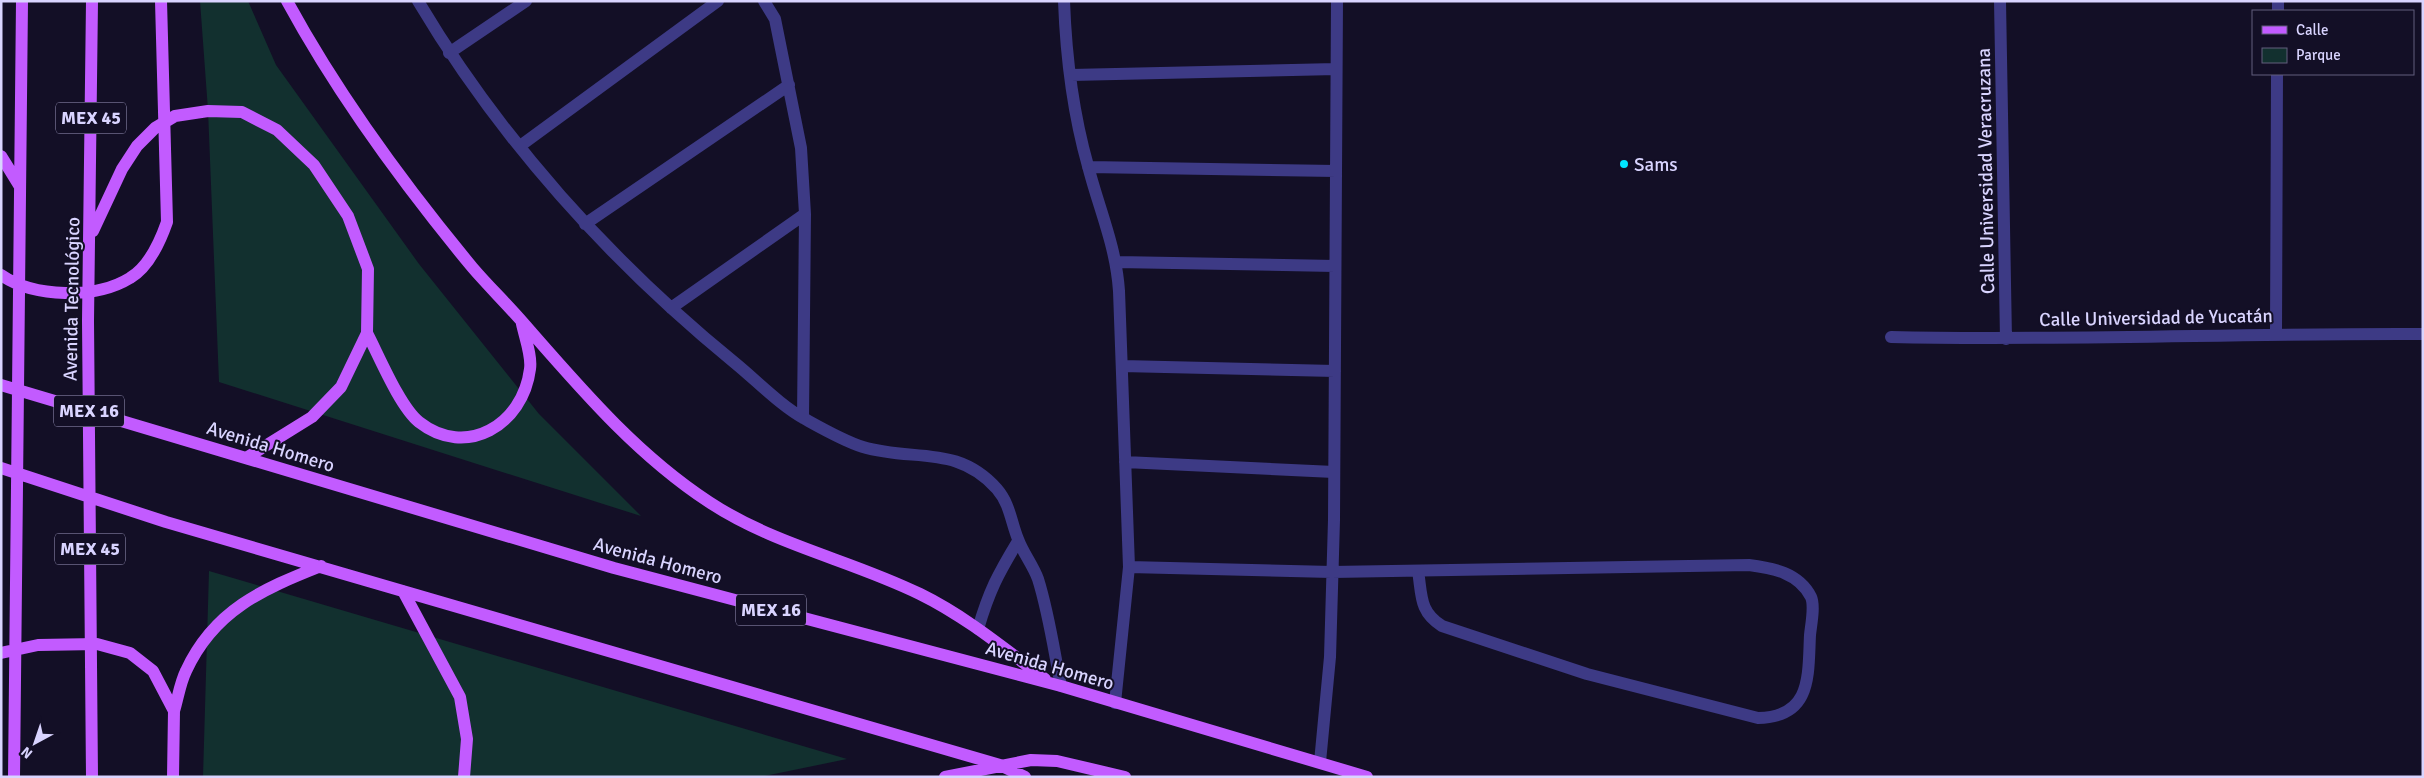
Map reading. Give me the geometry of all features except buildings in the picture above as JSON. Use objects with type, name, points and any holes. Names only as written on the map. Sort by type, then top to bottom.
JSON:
[{"type":"main road","points":[[14,777],[22,1]]},
{"type":"main road","name":"Avenida Tecnológico","points":[[92,1],[88,331],[92,777]]},
{"type":"main road","points":[[1,275],[12,283],[52,292],[92,293],[131,278],[156,251],[168,222],[161,1]]},
{"type":"main road","points":[[287,1],[312,47],[389,159],[472,267],[577,385],[621,431],[675,477],[711,503],[792,544],[920,593],[978,629],[1056,685]]},
{"type":"main road","points":[[90,235],[122,169],[136,146],[155,128],[175,116],[208,111],[242,112],[277,130],[314,165],[348,216],[368,269],[367,333],[341,387],[312,416],[246,458]]},
{"type":"main road","points":[[1,156],[19,185]]},
{"type":"main road","points":[[367,333],[398,394],[417,420],[436,434],[456,438],[473,437],[481,436],[508,418],[524,395],[531,368],[522,322]]},
{"type":"main road","name":"Avenida Homero","points":[[1,385],[614,568],[1056,685],[1367,777]]},
{"type":"main road","points":[[1,468],[166,522],[1000,766],[1025,777]]},
{"type":"main road","points":[[173,777],[174,711],[186,671],[207,637],[236,607],[279,583],[321,566]]},
{"type":"main road","points":[[403,591],[460,698],[467,739],[464,777]]},
{"type":"main road","points":[[1,653],[38,645],[97,644],[130,653],[153,671],[174,711]]},
{"type":"main road","points":[[945,777],[1031,760],[1056,761],[1125,777]]},
{"type":"street","points":[[418,1],[449,54],[520,146],[585,224],[700,334],[803,418],[862,447],[885,452],[941,456],[962,464],[980,474],[998,490],[1010,510],[1018,541],[1031,561],[1038,580],[1048,615],[1056,685]]},
{"type":"street","points":[[449,54],[526,1]]},
{"type":"street","points":[[520,146],[718,1]]},
{"type":"street","points":[[764,1],[774,19],[790,85],[801,148],[805,214],[803,418]]},
{"type":"street","points":[[1064,1],[1065,34],[1078,127],[1117,262],[1129,567],[1114,703]]},
{"type":"street","points":[[1320,762],[1330,657],[1332,572],[1337,1]]},
{"type":"street","name":"Calle Universidad Veracruzana","points":[[2000,1],[2006,339]]},
{"type":"street","points":[[1070,76],[1336,69]]},
{"type":"street","points":[[2276,334],[2277,75]]},
{"type":"street","points":[[585,224],[790,85]]},
{"type":"street","points":[[1088,167],[1336,171]]},
{"type":"street","points":[[671,308],[805,214]]},
{"type":"street","points":[[1117,262],[1335,266]]},
{"type":"street","name":"Calle Universidad de Yucatán","points":[[1891,337],[2006,339],[2276,334],[2423,334]]},
{"type":"street","points":[[1122,366],[1335,371]]},
{"type":"street","points":[[1125,462],[1334,472]]},
{"type":"street","points":[[978,629],[987,596],[996,576],[1018,541]]},
{"type":"street","points":[[1129,567],[1332,572],[1749,565],[1775,568],[1792,576],[1812,598],[1808,684],[1800,701],[1788,710],[1774,718],[1758,718],[1587,674],[1442,626],[1428,616],[1423,607],[1418,571]]},
{"type":"green space","points":[[200,1],[248,1],[276,65],[419,264],[539,414],[641,516],[219,382],[208,110]]},
{"type":"green space","points":[[209,571],[847,759],[760,777],[203,777]]},
{"type":"place","name":"Sams","points":[[1624,164]]}]
